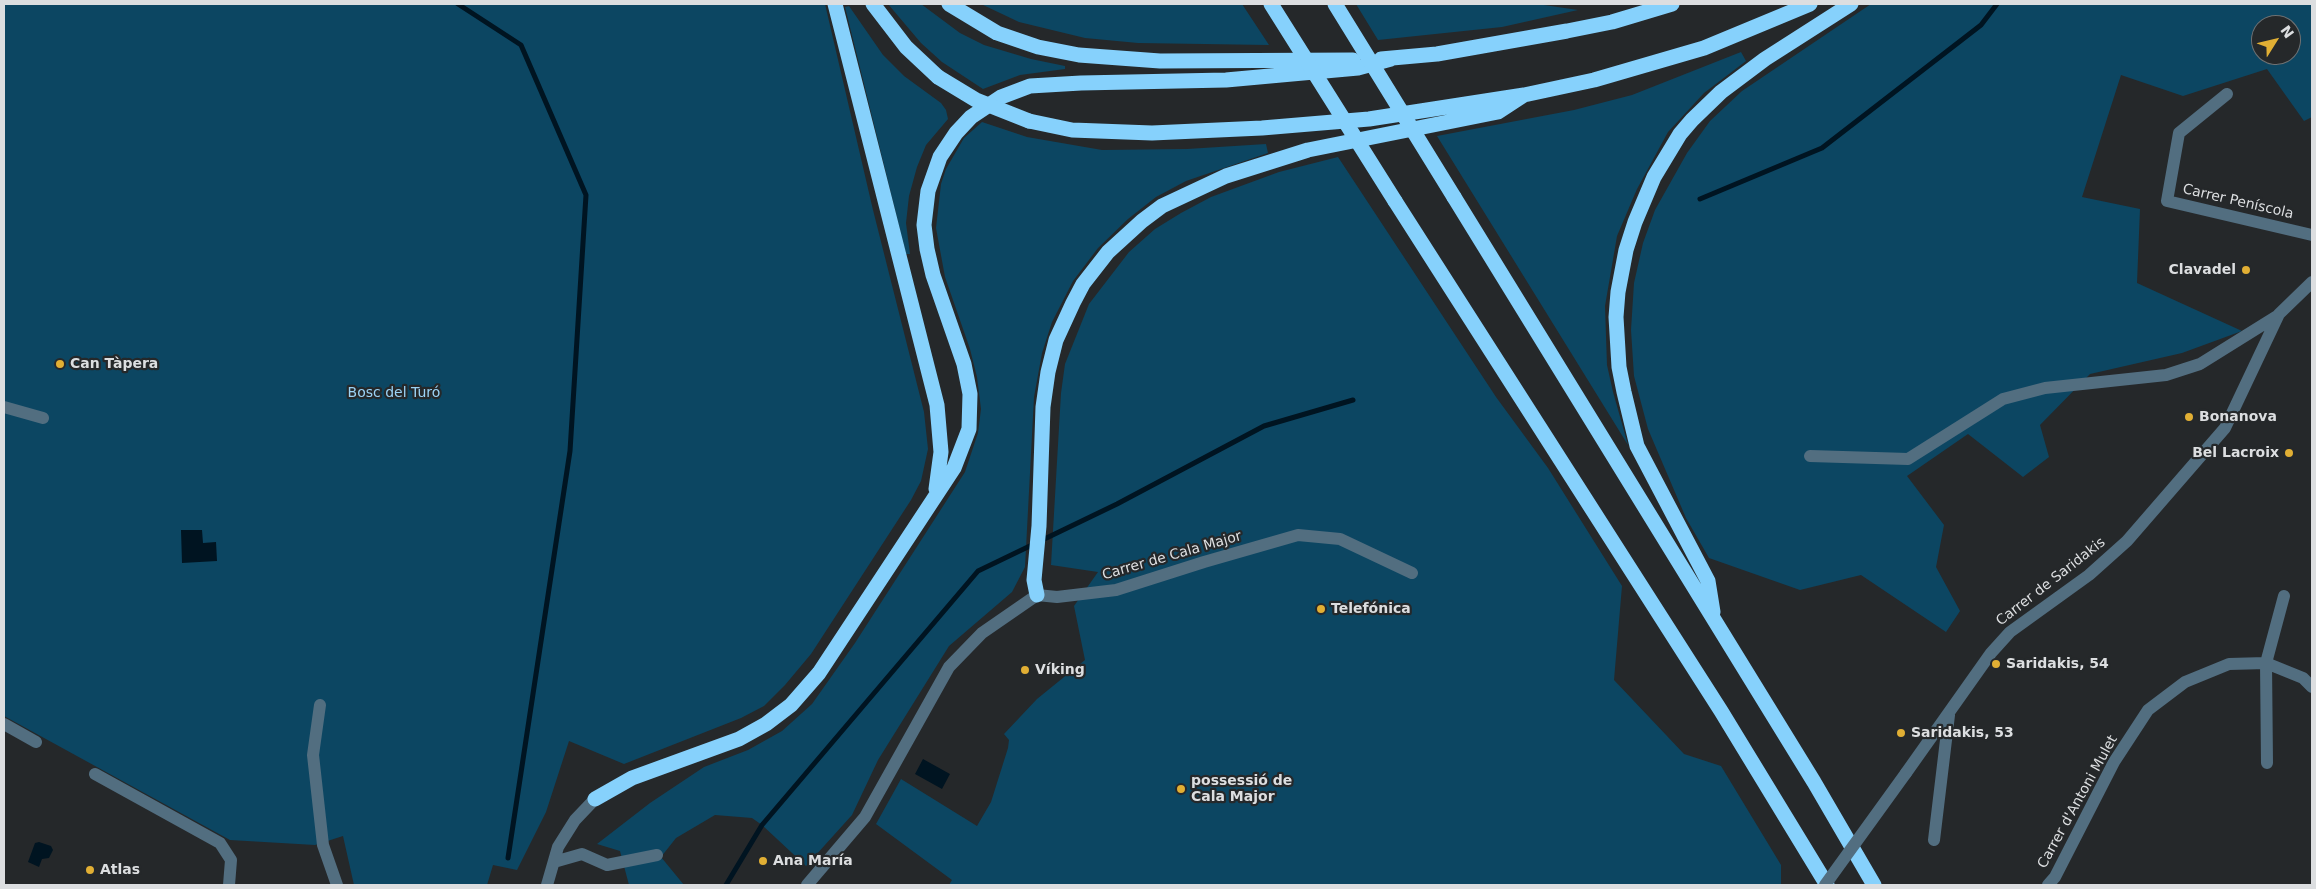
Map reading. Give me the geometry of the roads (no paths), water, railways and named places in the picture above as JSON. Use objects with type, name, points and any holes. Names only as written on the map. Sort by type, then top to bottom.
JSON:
[{"type":"highway","points":[[835,4],[937,405],[940,420],[940,458],[934,497]]},
{"type":"highway","points":[[873,4],[906,47],[938,77],[976,100],[1029,121],[1072,130],[1111,133],[1215,131],[1369,119],[1524,95],[1594,80],[1649,65],[1744,33],[1810,4]]},
{"type":"highway","points":[[949,4],[997,33],[1038,47],[1079,55],[1114,59],[1228,62],[1391,59],[1437,54],[1612,22],[1672,4]]},
{"type":"highway","points":[[1271,4],[1721,711],[1826,885]]},
{"type":"highway","points":[[1335,4],[1715,620],[1874,885]]},
{"type":"highway","points":[[1715,620],[1708,580],[1637,446],[1624,392],[1619,367],[1616,317],[1618,292],[1626,250],[1635,222],[1654,177],[1680,134],[1692,120],[1721,92],[1765,59],[1851,4]]},
{"type":"highway","points":[[595,799],[632,778],[739,739],[766,724],[791,705],[809,686],[824,665],[960,455],[969,429],[970,406],[964,364],[929,262],[925,237],[925,210],[930,185],[940,157],[962,125],[1000,97],[1030,86],[1073,83],[1226,80],[1358,68],[1391,59]]},
{"type":"highway","points":[[1037,595],[1034,580],[1039,526],[1043,407],[1048,372],[1056,340],[1084,284],[1108,252],[1142,221],[1182,195],[1245,170],[1308,150],[1498,112],[1524,95]]},
{"type":"street","name":"Carrer Peníscola","points":[[2226,94],[2179,133],[2167,201],[2312,235]]},
{"type":"street","name":"Carrer de Saridakis","points":[[1826,885],[1991,653],[2010,632],[2089,575],[2127,541],[2225,428],[2279,314],[2312,282]]},
{"type":"street","points":[[1810,456],[1908,459],[2003,399],[2045,388],[2166,376],[2200,364],[2279,314]]},
{"type":"street","points":[[4,407],[43,418]]},
{"type":"street","name":"Carrer de Cala Major","points":[[1037,595],[1057,596],[1116,590],[1298,535],[1340,539],[1412,573]]},
{"type":"street","points":[[807,885],[865,817],[949,667],[982,633],[1037,595]]},
{"type":"street","points":[[2267,763],[2266,663],[2284,596]]},
{"type":"street","name":"Carrer d'Antoni Mulet","points":[[2048,885],[2055,877],[2114,762],[2148,710],[2185,682],[2229,664],[2266,663],[2303,678],[2312,686]]},
{"type":"street","points":[[320,705],[313,755],[322,845],[337,885]]},
{"type":"street","points":[[1934,840],[1950,712]]},
{"type":"street","points":[[4,724],[36,742]]},
{"type":"street","points":[[95,774],[220,843],[231,860],[229,885]]},
{"type":"street","points":[[547,885],[558,846],[565,834],[595,799]]},
{"type":"street","points":[[554,862],[582,854],[606,865],[657,856]]},
{"type":"waterway","points":[[458,4],[521,45],[586,195],[570,451],[508,858]]},
{"type":"waterway","points":[[1700,199],[1822,148],[1981,25],[1997,4]]},
{"type":"waterway","points":[[726,885],[762,825],[978,571],[1117,504],[1264,426],[1353,400]]},
{"type":"place","name":"Clavadel","points":[[2246,270]]},
{"type":"place","name":"Can Tàpera","points":[[60,364]]},
{"type":"place","name":"Bonanova","points":[[2189,417]]},
{"type":"place","name":"Bel Lacroix","points":[[2289,453]]},
{"type":"place","name":"Telefónica","points":[[1321,609]]},
{"type":"place","name":"Saridakis, 54","points":[[1996,664]]},
{"type":"place","name":"Víking","points":[[1025,670]]},
{"type":"place","name":"Saridakis, 53","points":[[1901,733]]},
{"type":"place","name":"possessió de Cala Major","points":[[1181,789]]},
{"type":"place","name":"Ana María","points":[[763,861]]},
{"type":"place","name":"Atlas","points":[[90,870]]},
{"type":"park label","name":"Bosc del Turó","points":[[394,393]]}]
